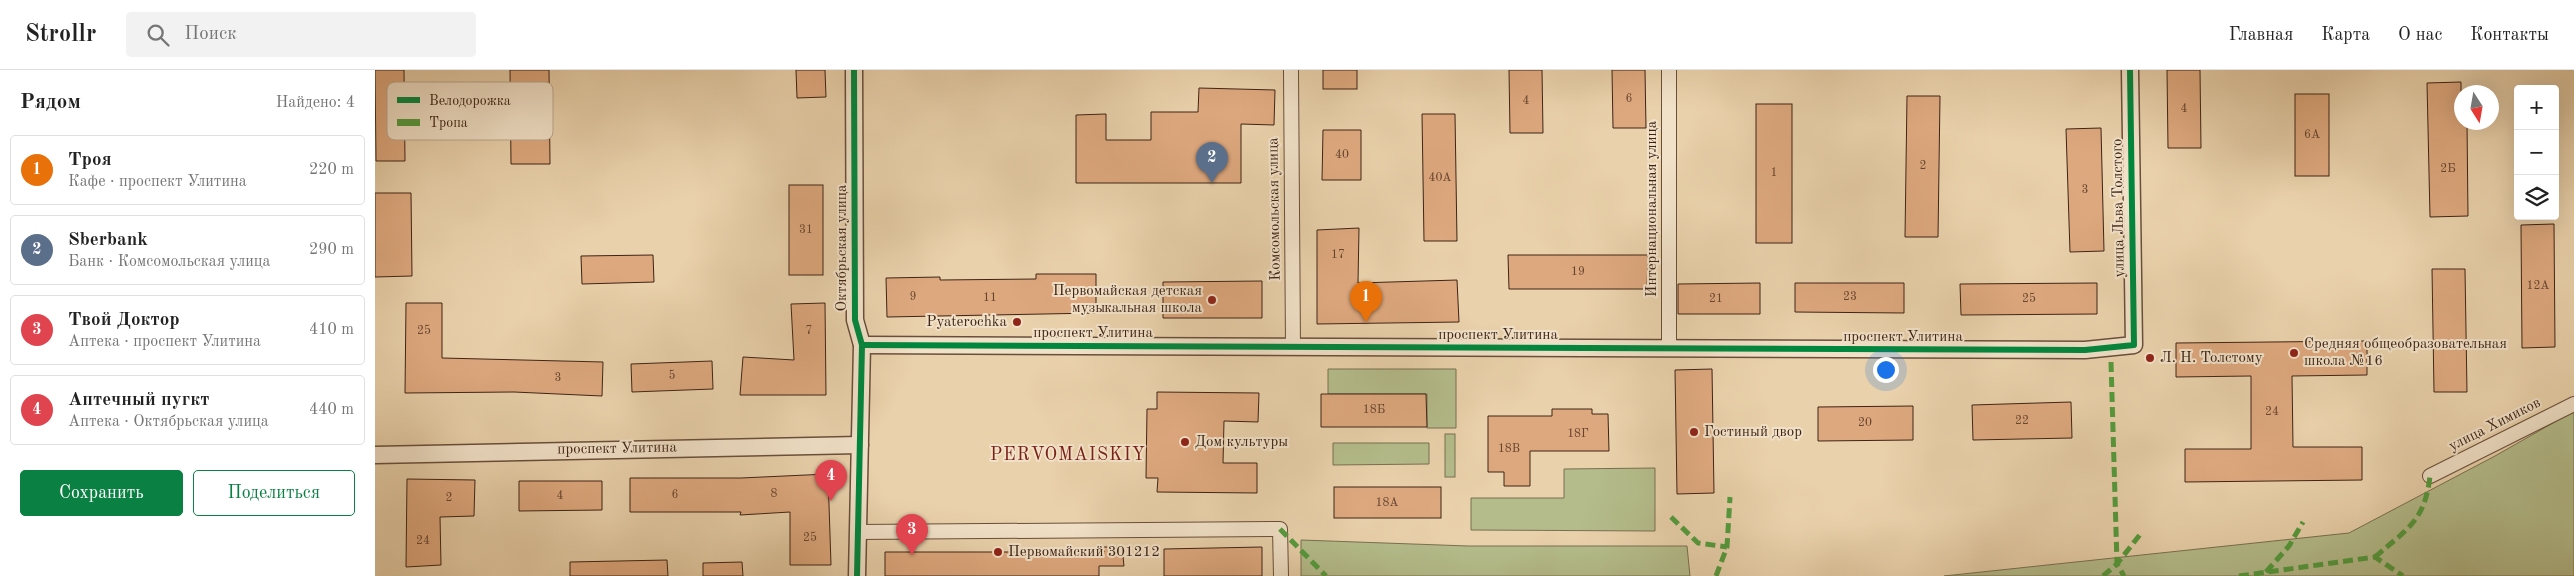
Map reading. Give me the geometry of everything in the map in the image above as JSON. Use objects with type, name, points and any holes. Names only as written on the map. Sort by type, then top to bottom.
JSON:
[{"type":"street","name":"Октябрьская улица","points":[[854,70],[855,320],[861,346],[857,576]]},
{"type":"street","name":"Комсомольская улица","points":[[1291,70],[1293,346]]},
{"type":"street","name":"Интернациональная улица","points":[[1669,70],[1669,348]]},
{"type":"street","name":"улица Льва Толстого","points":[[2129,70],[2134,345]]},
{"type":"street","name":"проспект Улитина","points":[[861,346],[2085,350],[2134,345]]},
{"type":"street","name":"улица Химиков","points":[[2430,476],[2574,404]]},
{"type":"street","name":"проспект Улитина","points":[[375,455],[860,445]]},
{"type":"street","points":[[858,532],[1280,529],[1281,576]]},
{"type":"green space","points":[[1328,369],[1456,369],[1456,428],[1427,428],[1427,394],[1328,394]]},
{"type":"green space","points":[[2574,411],[2574,576],[1944,576],[2349,533],[2495,456]]},
{"type":"green space","points":[[1445,434],[1455,434],[1455,477],[1445,477]]},
{"type":"green space","points":[[1333,443],[1429,443],[1429,464],[1333,465]]},
{"type":"green space","points":[[1655,468],[1655,531],[1471,530],[1471,498],[1564,498],[1564,469]]},
{"type":"green space","points":[[1301,540],[1468,546],[1687,546],[1690,576],[1301,576]]},
{"type":"building","points":[[375,70],[404,70],[404,82],[387,82],[387,140],[405,140],[405,161],[376,161]]},
{"type":"building","points":[[510,70],[549,70],[549,82],[510,82]]},
{"type":"building","points":[[796,70],[825,70],[826,97],[797,98]]},
{"type":"building","points":[[1323,70],[1357,70],[1357,89],[1323,89]]},
{"type":"building","points":[[1509,70],[1542,70],[1543,133],[1510,133]]},
{"type":"building","points":[[1612,70],[1645,70],[1646,128],[1613,128]]},
{"type":"building","points":[[2167,70],[2200,70],[2201,148],[2168,148]]},
{"type":"building","points":[[2461,82],[2461,85],[2454,85],[2454,130],[2467,130],[2468,216],[2430,217],[2427,83]]},
{"type":"building","points":[[1199,88],[1275,90],[1274,125],[1241,124],[1241,183],[1076,183],[1076,115],[1106,114],[1106,140],[1151,140],[1151,112],[1198,112]]},
{"type":"building","points":[[2295,94],[2329,94],[2329,176],[2295,176]]},
{"type":"building","points":[[1907,96],[1940,96],[1938,237],[1905,237]]},
{"type":"building","points":[[1756,104],[1792,104],[1792,243],[1756,243]]},
{"type":"building","points":[[1422,114],[1455,114],[1457,241],[1424,241]]},
{"type":"building","points":[[2101,128],[2104,251],[2070,252],[2066,129]]},
{"type":"building","points":[[1323,130],[1361,130],[1361,180],[1322,180]]},
{"type":"building","points":[[511,140],[550,140],[550,164],[511,164]]},
{"type":"building","points":[[789,185],[823,185],[823,275],[789,275]]},
{"type":"building","points":[[375,193],[411,193],[412,276],[375,277]]},
{"type":"building","points":[[2554,224],[2555,347],[2522,348],[2521,225]]},
{"type":"building","points":[[1359,228],[1358,283],[1457,280],[1459,322],[1317,324],[1317,230]]},
{"type":"building","points":[[653,255],[654,282],[582,284],[581,256]]},
{"type":"building","points":[[1508,255],[1648,255],[1647,289],[1509,289]]},
{"type":"building","points":[[2432,269],[2465,269],[2467,392],[2434,392]]},
{"type":"building","points":[[1036,274],[1096,274],[1096,313],[887,317],[886,278],[940,277],[940,280],[1036,279]]},
{"type":"building","name":"Первомайская детская музыкальная школа","points":[[1262,281],[1262,318],[1163,318],[1163,282]]},
{"type":"building","points":[[1760,283],[1760,314],[1678,314],[1678,284]]},
{"type":"building","points":[[1795,283],[1904,283],[1904,313],[1795,312]]},
{"type":"building","points":[[2097,283],[2097,314],[1961,315],[1960,284]]},
{"type":"building","points":[[406,303],[442,303],[442,358],[603,362],[602,396],[514,392],[405,393]]},
{"type":"building","points":[[825,303],[826,395],[740,395],[743,357],[794,360],[791,304]]},
{"type":"building","points":[[2367,341],[2367,375],[2292,376],[2293,447],[2362,447],[2362,480],[2185,482],[2185,449],[2251,449],[2251,376],[2176,377],[2176,343]]},
{"type":"building","points":[[712,361],[713,389],[632,392],[631,364]]},
{"type":"building","name":"Гостиный двор","points":[[1712,369],[1714,493],[1677,494],[1675,370]]},
{"type":"building","name":"Дом культуры","points":[[1157,392],[1259,393],[1258,422],[1224,421],[1223,463],[1257,463],[1257,493],[1157,492],[1158,478],[1146,478],[1147,409],[1157,409]]},
{"type":"building","points":[[1321,394],[1426,394],[1427,427],[1321,427]]},
{"type":"building","points":[[2071,402],[2072,438],[1973,440],[1972,405]]},
{"type":"building","points":[[1913,406],[1913,440],[1818,441],[1818,407]]},
{"type":"building","points":[[1552,409],[1592,409],[1592,414],[1608,414],[1609,451],[1530,451],[1530,486],[1504,486],[1504,472],[1488,472],[1488,416],[1552,416]]},
{"type":"building","points":[[828,474],[831,565],[790,565],[790,512],[740,515],[741,512],[630,512],[630,478],[741,478]]},
{"type":"building","points":[[407,479],[475,480],[474,516],[440,517],[441,565],[406,567]]},
{"type":"building","points":[[519,481],[602,481],[602,510],[519,511]]},
{"type":"building","points":[[1334,487],[1441,487],[1441,518],[1334,518]]},
{"type":"building","points":[[1104,547],[1122,547],[1124,566],[1099,566],[1099,576],[885,576],[885,552],[1104,552]]},
{"type":"building","points":[[1262,547],[1262,576],[1164,576],[1164,549]]},
{"type":"building","points":[[667,560],[668,576],[570,576],[570,562]]},
{"type":"building","points":[[742,562],[743,576],[703,576],[703,563]]},
{"type":"marked path","points":[[2111,362],[2117,564],[2124,576]]},
{"type":"marked path","points":[[2375,557],[2413,523],[2424,504],[2430,476]]},
{"type":"marked path","points":[[1716,576],[1727,547],[1730,497]]},
{"type":"marked path","points":[[1671,517],[1698,543],[1727,547]]},
{"type":"marked path","points":[[2266,572],[2289,546],[2303,522]]},
{"type":"marked path","points":[[1280,529],[1326,576]]},
{"type":"marked path","points":[[2103,576],[2117,564],[2142,532]]},
{"type":"marked path","points":[[2239,576],[2375,557],[2403,576]]},
{"type":"cycle path","points":[[854,70],[855,320],[862,345],[857,576]]},
{"type":"cycle path","points":[[862,345],[2085,350],[2134,345],[2130,70]]},
{"type":"place","name":"Sberbank","points":[[1212,183]]},
{"type":"place","name":"Первомайская детская музыкальная школа","points":[[1212,300]]},
{"type":"place","name":"Pyaterochka","points":[[1017,322]]},
{"type":"place","name":"Троя","points":[[1366,322]]},
{"type":"place","name":"Средняя общеобразовательная школа №16","points":[[2294,353]]},
{"type":"place","name":"Л. Н. Толстому","points":[[2150,358]]},
{"type":"place","name":"Гостиный двор","points":[[1694,432]]},
{"type":"place","name":"Дом культуры","points":[[1185,442]]},
{"type":"place","name":"Аптечный пугкт","points":[[831,501]]},
{"type":"place","name":"Первомайский 301212","points":[[998,552]]},
{"type":"place","name":"Твой Доктор","points":[[912,555]]},
{"type":"district","name":"PERVOMAISKIY","points":[[1068,455]]}]
